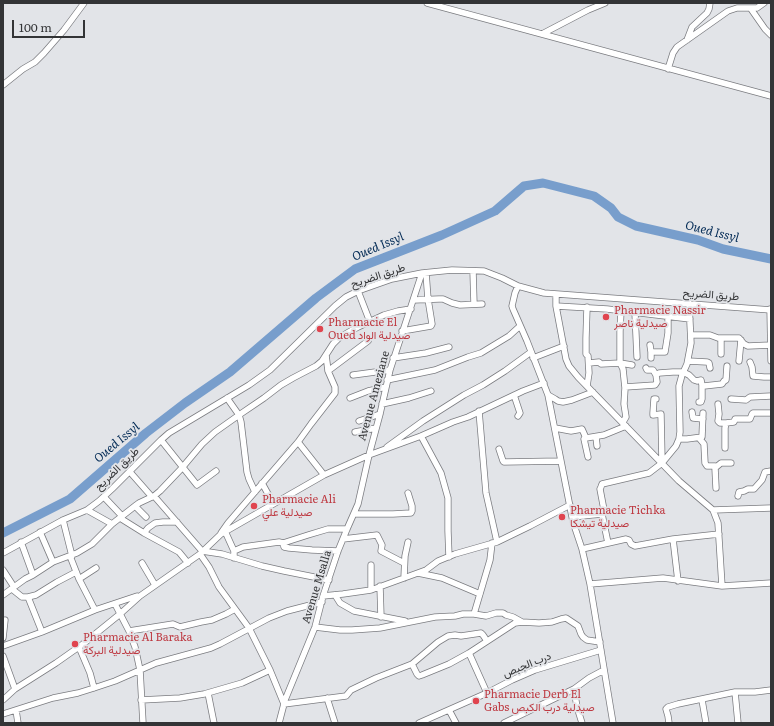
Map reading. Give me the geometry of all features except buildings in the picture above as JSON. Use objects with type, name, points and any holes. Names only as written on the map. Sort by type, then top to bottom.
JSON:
[{"type":"street","points":[[3,85],[23,69],[35,62],[44,53],[64,30],[84,3]]},
{"type":"street","points":[[427,3],[771,96]]},
{"type":"street","points":[[542,34],[588,10],[605,3]]},
{"type":"street","points":[[687,40],[692,27],[707,13],[710,3]]},
{"type":"street","points":[[668,69],[675,50],[737,3]]},
{"type":"street","points":[[728,11],[737,8],[757,8],[764,3]]},
{"type":"street","points":[[751,9],[771,35]]},
{"type":"street","name":"طريق الضريح","points":[[3,553],[63,520],[87,510],[104,497],[169,433],[254,382],[270,370],[346,297],[358,291],[392,280],[424,273],[452,270],[484,271],[518,286],[538,292],[770,310]]},
{"type":"street","points":[[473,271],[474,304]]},
{"type":"street","points":[[402,331],[431,326],[432,324],[424,273]]},
{"type":"street","name":"Avenue Ameziane","points":[[368,455],[380,414],[387,380],[402,331],[424,273]]},
{"type":"street","points":[[518,286],[512,306],[548,395],[573,522],[582,549],[590,584],[613,723]]},
{"type":"street","points":[[358,291],[370,322]]},
{"type":"street","points":[[556,294],[556,306],[566,360],[569,366],[679,481],[713,510],[718,523],[722,586]]},
{"type":"street","points":[[414,300],[444,299],[460,305],[482,304]]},
{"type":"street","points":[[608,543],[602,514],[604,510],[600,487],[602,484],[645,474],[654,470],[676,446],[679,439],[679,386],[688,361],[691,343],[689,303]]},
{"type":"street","points":[[556,306],[587,307],[690,319]]},
{"type":"street","points":[[587,307],[586,354],[588,356],[589,363],[587,386]]},
{"type":"street","points":[[3,595],[25,579],[53,562],[71,556],[92,544],[112,524],[135,506],[160,491],[202,444],[215,432],[281,385],[316,366],[322,361],[333,344],[340,337],[384,315],[410,309]]},
{"type":"street","points":[[770,310],[771,361]]},
{"type":"street","points":[[585,437],[596,437],[624,424],[626,417],[623,369],[620,363],[621,311]]},
{"type":"street","points":[[635,313],[637,356]]},
{"type":"street","points":[[650,345],[651,355],[665,352],[668,333],[668,316]]},
{"type":"street","points":[[387,380],[435,370],[481,353],[509,336],[520,326]]},
{"type":"street","points":[[691,335],[739,338],[746,345],[771,345]]},
{"type":"street","points":[[721,338],[721,354]]},
{"type":"street","points":[[739,361],[741,340]]},
{"type":"street","points":[[328,371],[368,341]]},
{"type":"street","points":[[533,358],[564,346]]},
{"type":"street","points":[[394,358],[426,353],[449,347]]},
{"type":"street","points":[[384,449],[423,421],[464,395],[487,383],[531,352]]},
{"type":"street","points":[[3,700],[15,689],[79,647],[140,596],[188,563],[223,531],[228,523],[298,442],[310,424],[335,393],[335,387],[328,371],[326,355]]},
{"type":"street","points":[[688,361],[707,362],[709,363],[710,368]]},
{"type":"street","points":[[589,363],[599,362],[601,364],[620,363],[623,365],[632,365]]},
{"type":"street","points":[[750,362],[753,376],[764,378],[771,377]]},
{"type":"street","points":[[702,386],[722,384],[726,380],[727,366]]},
{"type":"street","points":[[625,387],[655,385],[657,382],[656,375],[653,370],[647,370],[646,368]]},
{"type":"street","points":[[353,375],[390,370]]},
{"type":"street","points":[[656,375],[659,373],[683,372],[694,380],[701,380],[702,399],[701,402],[699,402]]},
{"type":"street","points":[[223,531],[324,475],[368,455],[468,417],[523,391],[544,383]]},
{"type":"street","points":[[350,398],[368,391],[386,387]]},
{"type":"street","points":[[382,404],[431,391]]},
{"type":"street","points":[[548,395],[558,401],[563,402],[593,392]]},
{"type":"street","points":[[514,396],[520,413],[518,416]]},
{"type":"street","points":[[731,399],[746,400],[750,397],[771,396]]},
{"type":"street","points":[[227,398],[239,415],[247,472],[255,492]]},
{"type":"street","points":[[656,399],[654,400],[653,415],[661,414],[662,463]]},
{"type":"street","points":[[718,404],[718,421],[720,423],[734,422],[735,419],[750,419],[753,413],[771,413]]},
{"type":"street","points":[[474,614],[494,543],[486,493],[479,411]]},
{"type":"street","points":[[679,439],[702,437],[703,416],[693,418],[692,412]]},
{"type":"street","points":[[359,421],[380,414]]},
{"type":"street","points":[[725,448],[726,423]]},
{"type":"street","points":[[355,432],[376,428]]},
{"type":"street","points":[[555,428],[571,431],[584,430],[588,457]]},
{"type":"street","points":[[421,436],[440,473],[448,498],[449,557]]},
{"type":"street","points":[[596,437],[597,446]]},
{"type":"street","points":[[699,438],[704,444],[705,463],[707,466],[715,466],[715,468]]},
{"type":"street","points":[[161,440],[197,485],[216,471]]},
{"type":"street","points":[[298,442],[324,475]]},
{"type":"street","points":[[499,449],[504,462],[561,461]]},
{"type":"street","name":"Avenue Msalla","points":[[279,723],[284,704],[315,627],[338,551],[354,514],[361,491],[368,455]]},
{"type":"street","points":[[715,468],[721,463],[731,463]]},
{"type":"street","points":[[715,468],[716,488]]},
{"type":"street","points":[[738,496],[739,492],[754,489],[762,480],[765,472],[771,471]]},
{"type":"street","points":[[130,472],[177,522],[201,552],[219,587],[249,628],[270,670],[284,704],[346,696],[351,690],[376,678],[412,664],[438,642],[448,636],[481,633],[487,641]]},
{"type":"street","points":[[262,483],[273,503]]},
{"type":"street","points":[[354,514],[411,513],[412,506],[408,493]]},
{"type":"street","points":[[104,497],[121,517],[144,533],[179,552],[188,563]]},
{"type":"street","points":[[3,714],[53,698],[94,688],[115,681],[156,663],[211,648],[269,618],[287,611],[335,595],[371,590],[418,573],[426,570],[438,561],[455,554],[494,543],[570,505]]},
{"type":"street","points":[[135,506],[146,517]]},
{"type":"street","points":[[713,510],[771,508]]},
{"type":"street","points":[[87,510],[112,524]]},
{"type":"street","points":[[572,517],[602,514]]},
{"type":"street","points":[[63,520],[76,572],[95,610]]},
{"type":"street","points":[[144,533],[155,522],[177,522]]},
{"type":"street","points":[[234,551],[243,547],[277,542],[283,543],[328,529],[347,529]]},
{"type":"street","points":[[223,531],[234,551],[234,558]]},
{"type":"street","points":[[40,532],[53,562]]},
{"type":"street","points":[[582,549],[626,539],[635,546],[673,539],[718,534]]},
{"type":"street","points":[[343,539],[377,535],[382,545],[382,551],[404,563]]},
{"type":"street","points":[[673,539],[678,580]]},
{"type":"street","points":[[21,542],[33,575]]},
{"type":"street","points":[[404,578],[404,563],[408,542]]},
{"type":"street","points":[[283,543],[284,547],[289,548],[338,551]]},
{"type":"street","points":[[201,552],[329,580]]},
{"type":"street","points":[[142,563],[155,586]]},
{"type":"street","points":[[371,565],[371,590]]},
{"type":"street","points":[[79,579],[96,568]]},
{"type":"street","points":[[3,570],[13,588],[19,595],[28,597],[36,595],[76,572]]},
{"type":"street","points":[[418,573],[442,578],[480,594]]},
{"type":"street","points":[[590,584],[663,578],[722,586],[771,583]]},
{"type":"street","points":[[380,586],[381,617]]},
{"type":"street","points":[[335,595],[340,603],[354,611],[408,622]]},
{"type":"street","points":[[3,646],[95,610],[140,596]]},
{"type":"street","points":[[28,597],[42,632]]},
{"type":"street","points":[[115,604],[135,647],[140,670],[143,723]]},
{"type":"street","points":[[129,632],[172,624],[180,627],[212,620],[235,609]]},
{"type":"street","points":[[315,627],[340,630],[380,628],[435,616],[474,614],[486,616],[496,613],[503,613],[522,622]]},
{"type":"street","points":[[412,664],[419,676],[449,664],[469,653],[515,623],[522,622],[552,622],[566,618],[578,626],[583,638],[600,642]]},
{"type":"street","points":[[3,638],[5,620]]},
{"type":"street","points":[[79,647],[90,673],[94,688]]},
{"type":"street","name":"درب الجبص","points":[[419,723],[535,670],[602,650]]},
{"type":"street","points":[[469,653],[487,693]]},
{"type":"street","points":[[3,656],[15,689]]},
{"type":"street","points":[[141,700],[180,698],[208,693],[242,684],[270,670]]},
{"type":"street","points":[[504,723],[574,689],[589,678],[604,670]]},
{"type":"street","points":[[574,689],[577,707],[582,723]]},
{"type":"street","points":[[669,723],[666,709],[668,707],[735,692],[771,690]]},
{"type":"street","points":[[735,692],[738,723]]},
{"type":"street","points":[[208,693],[214,723]]},
{"type":"street","points":[[327,698],[335,723]]},
{"type":"street","points":[[702,700],[706,723]]},
{"type":"street","points":[[16,710],[18,723]]},
{"type":"street","points":[[449,710],[456,723]]},
{"type":"waterway","name":"Oued Issyl","points":[[3,533],[70,499],[146,433],[185,403],[230,372],[316,298],[355,269],[442,235],[495,211],[524,186],[543,183],[594,196],[611,208],[618,217],[636,226],[698,240],[723,249],[771,259]]},
{"type":"place","name":"Pharmacie Nassir صيدلية ناصر","points":[[606,317]]},
{"type":"place","name":"Pharmacie El Oued صيدلية الواد","points":[[320,329]]},
{"type":"place","name":"Pharmacie Ali صيدلية علي","points":[[254,506]]},
{"type":"place","name":"Pharmacie Tichka صيدلية تيشكا","points":[[562,517]]},
{"type":"place","name":"Pharmacie Al Baraka صيدلية البركة","points":[[75,644]]},
{"type":"place","name":"Pharmacie Derb El Gabs صيدلية درب الكبص","points":[[476,701]]}]
